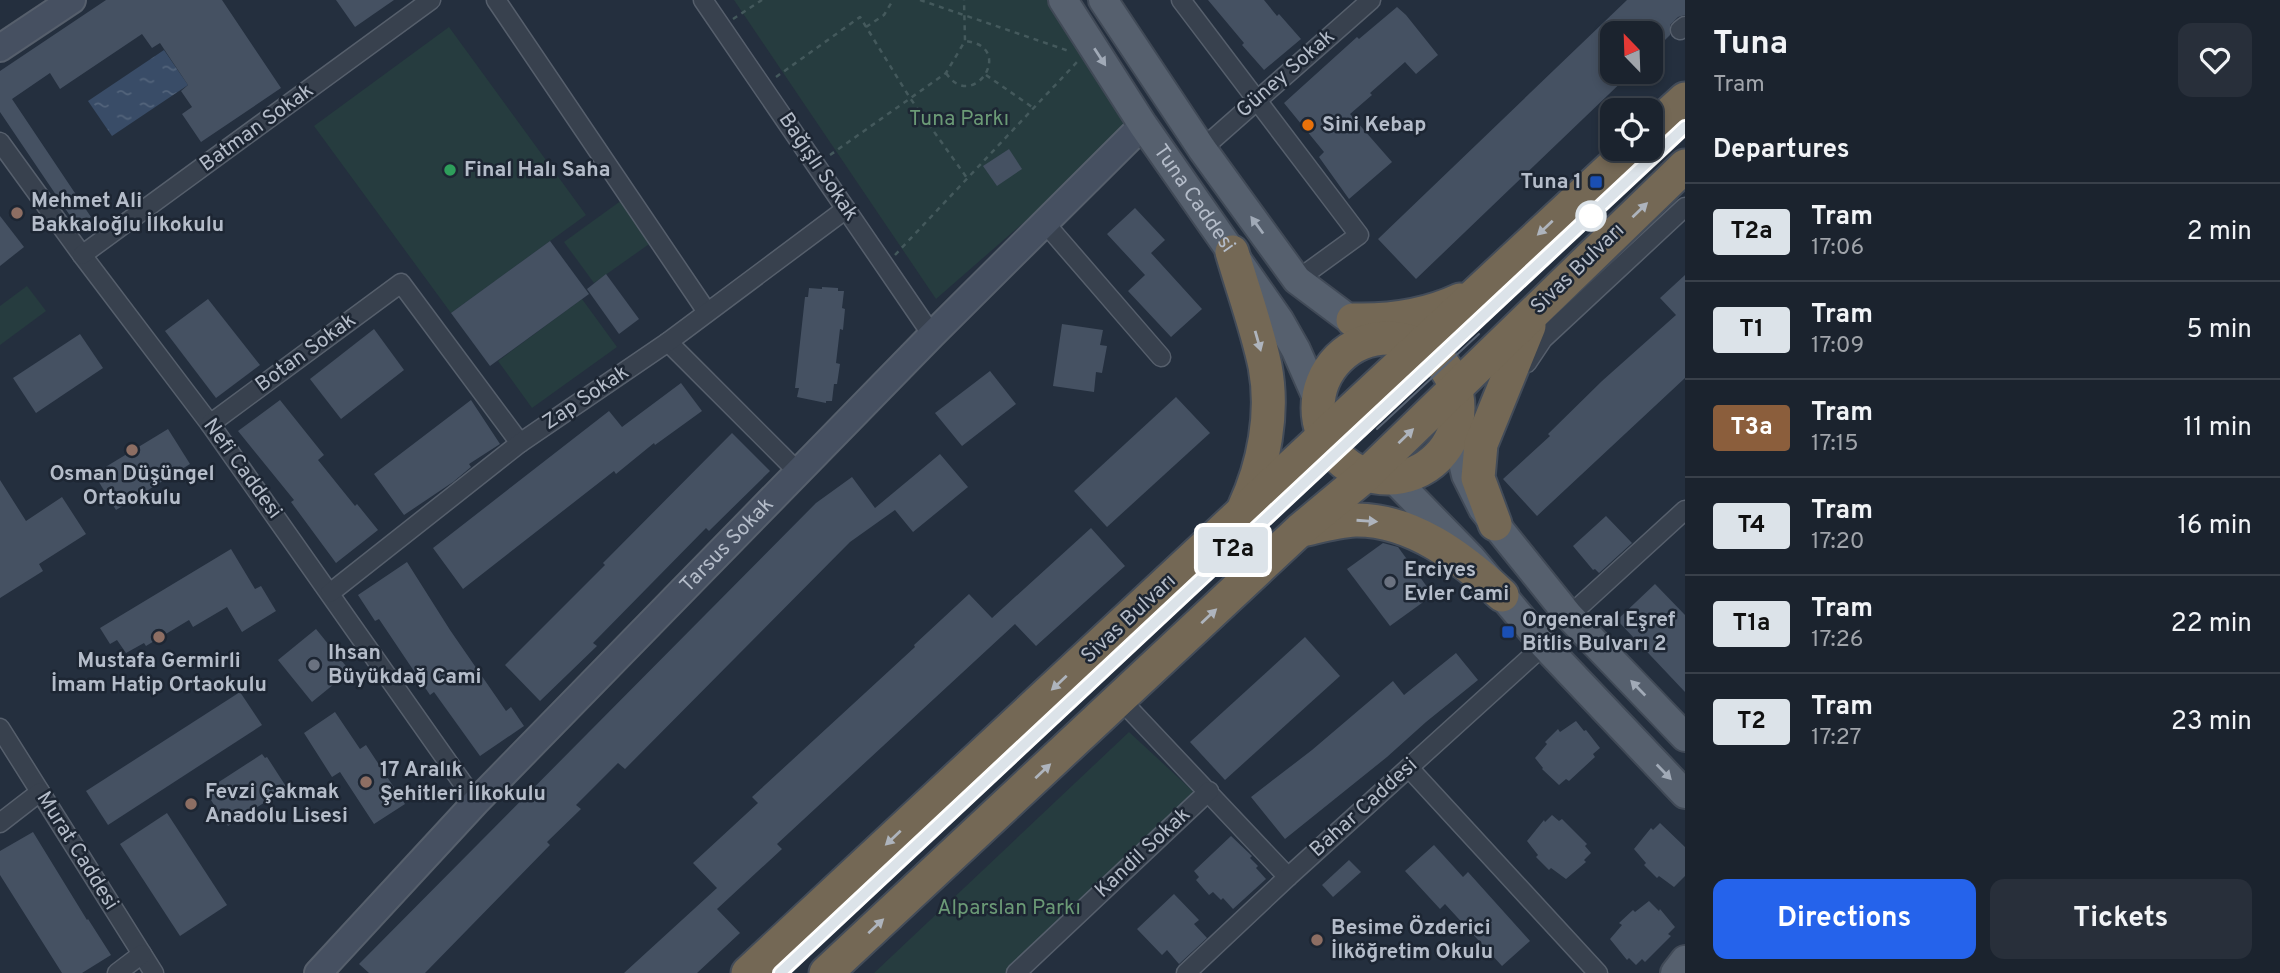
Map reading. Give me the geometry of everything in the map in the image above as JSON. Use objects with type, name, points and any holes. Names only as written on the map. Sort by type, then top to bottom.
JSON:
[{"type":"highway","points":[[1663,119],[1685,99]]},
{"type":"highway","name":"Sivas Bulvarı","points":[[748,973],[1241,515],[1323,435],[1408,342],[1483,286],[1618,161]]},
{"type":"highway","name":"Sivas Bulvarı","points":[[826,973],[1300,530],[1380,477],[1455,388],[1685,166]]},
{"type":"highway","points":[[1232,252],[1265,366],[1268,397],[1263,450],[1241,515]]},
{"type":"highway","points":[[1353,320],[1415,316],[1450,304],[1483,286]]},
{"type":"highway","points":[[1495,524],[1478,478],[1481,444],[1536,310]]},
{"type":"highway","points":[[1372,340],[1408,342],[1429,351],[1445,366],[1455,388],[1457,423],[1448,445],[1433,462],[1412,474],[1380,477],[1342,461],[1323,435],[1318,400],[1325,377],[1349,350],[1372,340]]},
{"type":"highway","points":[[1300,530],[1353,520],[1369,520],[1399,527],[1452,554],[1502,595]]},
{"type":"main road","name":"Tuna Caddesi","points":[[1063,0],[1143,124],[1279,320],[1302,362],[1318,400]]},
{"type":"main road","name":"Tuna Caddesi","points":[[1103,0],[1202,149],[1303,285],[1353,320],[1408,342]]},
{"type":"main road","points":[[1279,320],[1292,324],[1308,316],[1313,306],[1303,285]]},
{"type":"main road","points":[[1457,423],[1466,475],[1495,524],[1569,616],[1685,737]]},
{"type":"main road","points":[[1380,477],[1471,558],[1544,645],[1685,794]]},
{"type":"main road","points":[[1675,973],[1685,960]]},
{"type":"street","points":[[0,48],[72,0]]},
{"type":"street","name":"Batman Sokak","points":[[82,255],[431,0]]},
{"type":"street","points":[[496,0],[708,312]]},
{"type":"street","name":"Bağışlı Sokak","points":[[704,0],[932,335]]},
{"type":"street","points":[[1181,0],[1359,235],[1303,285]]},
{"type":"street","name":"Güney Sokak","points":[[1202,149],[1371,0]]},
{"type":"street","name":"Tarsus Sokak","points":[[326,971],[476,802],[932,335],[1143,124]]},
{"type":"street","name":"Nefi Caddesi","points":[[0,142],[210,424],[476,802]]},
{"type":"street","points":[[1491,416],[1543,339],[1685,207]]},
{"type":"street","name":"Zap Sokak","points":[[330,593],[520,443],[668,342],[846,209]]},
{"type":"street","points":[[1045,223],[1161,357]]},
{"type":"street","name":"Botan Sokak","points":[[210,424],[401,283],[520,443]]},
{"type":"street","points":[[668,342],[799,472]]},
{"type":"street","points":[[1569,616],[1685,510]]},
{"type":"street","name":"Bahar Caddesi","points":[[1186,973],[1544,645]]},
{"type":"street","points":[[1120,699],[1288,877]]},
{"type":"street","name":"Murat Caddesi","points":[[0,728],[153,973]]},
{"type":"street","points":[[1409,768],[1598,973]]},
{"type":"street","name":"Kandil Sokak","points":[[1016,973],[1209,791]]},
{"type":"street","points":[[0,823],[40,792]]},
{"type":"street","points":[[117,973],[142,954]]},
{"type":"path","points":[[722,27],[762,0]]},
{"type":"path","points":[[866,27],[884,15],[893,0]]},
{"type":"path","points":[[920,0],[1069,51]]},
{"type":"path","points":[[816,164],[946,73],[965,41],[964,0]]},
{"type":"path","points":[[762,86],[860,16],[910,98],[967,178]]},
{"type":"path","points":[[946,73],[955,83],[967,86],[980,82],[986,75],[989,65],[987,53],[978,44],[965,41]]},
{"type":"path","points":[[885,265],[1082,56]]},
{"type":"path","points":[[986,75],[1034,108]]},
{"type":"green space","name":"Tuna Parkı","points":[[734,0],[1050,0],[1133,127],[936,299]]},
{"type":"green space","name":"Final Halı Saha","points":[[449,27],[586,215],[451,313],[314,126]]},
{"type":"green space","points":[[622,200],[652,242],[594,283],[564,242]]},
{"type":"green space","points":[[27,286],[46,311],[0,345],[0,306]]},
{"type":"green space","points":[[582,299],[617,347],[532,408],[498,361]]},
{"type":"green space","name":"Alparslan Parkı","points":[[1129,732],[1195,793],[1006,973],[874,973]]},
{"type":"water","points":[[164,50],[188,85],[112,136],[88,101]]},
{"type":"building","points":[[106,0],[222,0],[281,88],[201,142],[182,114],[192,107],[181,91],[188,85],[160,43],[152,48],[142,34],[60,89],[50,73],[12,99],[91,217],[77,226],[0,112],[0,71]]},
{"type":"building","points":[[336,0],[394,0],[355,27]]},
{"type":"building","points":[[1208,0],[1264,0],[1301,39],[1264,70]]},
{"type":"building","points":[[1627,0],[1685,0],[1685,15],[1678,17],[1670,25],[1670,35],[1663,42],[1663,21],[1605,21]]},
{"type":"building","points":[[1397,7],[1438,55],[1416,74],[1405,62],[1350,114],[1392,162],[1349,199],[1319,157],[1324,152],[1284,103],[1357,37],[1359,39]]},
{"type":"building","points":[[1600,26],[1600,84],[1619,84],[1605,98],[1600,98],[1600,103],[1416,279],[1378,239]]},
{"type":"building","points":[[1009,149],[1022,169],[997,186],[983,166]]},
{"type":"building","points":[[1135,208],[1165,240],[1151,253],[1202,309],[1171,337],[1128,291],[1145,275],[1107,234]]},
{"type":"building","points":[[0,216],[24,247],[0,266]]},
{"type":"building","points":[[550,241],[589,294],[490,366],[451,313]]},
{"type":"building","points":[[606,274],[639,319],[619,334],[587,289]]},
{"type":"building","points":[[1685,275],[1685,378],[1537,516],[1503,479],[1550,436],[1548,434],[1602,381],[1676,315],[1660,298]]},
{"type":"building","points":[[822,287],[844,291],[842,308],[845,309],[836,363],[840,364],[837,384],[834,384],[832,401],[826,403],[797,397],[799,388],[795,388],[805,297],[808,297],[809,288]]},
{"type":"building","points":[[208,299],[260,365],[216,398],[165,331]]},
{"type":"building","points":[[1062,324],[1103,330],[1100,345],[1107,346],[1102,373],[1096,372],[1094,392],[1053,386]]},
{"type":"building","points":[[374,329],[404,370],[341,419],[310,379]]},
{"type":"building","points":[[80,334],[103,368],[36,413],[13,378]]},
{"type":"building","points":[[990,371],[1016,404],[962,446],[935,413]]},
{"type":"building","points":[[681,383],[702,411],[655,445],[654,443],[616,474],[614,471],[463,589],[433,548],[609,411],[622,427]]},
{"type":"building","points":[[1176,397],[1210,433],[1107,527],[1074,491]]},
{"type":"building","points":[[280,400],[324,455],[318,460],[378,530],[336,563],[291,502],[294,500],[238,431]]},
{"type":"building","points":[[471,400],[500,444],[469,464],[471,467],[453,482],[404,515],[374,474]]},
{"type":"building","points":[[168,429],[190,464],[116,510],[94,474]]},
{"type":"building","points":[[732,433],[770,471],[709,531],[706,528],[593,643],[597,646],[540,701],[505,665]]},
{"type":"building","points":[[940,454],[968,487],[913,532],[895,510],[850,542],[625,769],[618,763],[576,805],[581,809],[547,842],[550,845],[425,973],[369,973],[359,964],[816,503],[852,477],[875,508]]},
{"type":"building","points":[[0,480],[26,521],[62,497],[86,534],[39,564],[43,571],[0,598]]},
{"type":"building","points":[[1606,516],[1632,543],[1599,573],[1593,570],[1573,546]]},
{"type":"building","points":[[1091,528],[1125,566],[1036,646],[1015,624],[777,844],[782,849],[717,909],[740,933],[697,973],[624,973],[717,888],[693,863],[758,803],[752,797],[969,594],[992,618]]},
{"type":"building","name":"Erciyes Evler Cami","points":[[1383,543],[1398,547],[1433,595],[1390,626],[1347,569]]},
{"type":"building","points":[[231,549],[255,589],[261,586],[276,611],[242,632],[227,607],[193,627],[189,620],[146,646],[144,643],[126,653],[117,640],[110,644],[100,628]]},
{"type":"building","points":[[407,562],[506,711],[511,707],[524,726],[480,756],[434,692],[430,695],[379,619],[375,621],[358,595]]},
{"type":"building","points":[[1655,584],[1685,615],[1685,692],[1617,620]]},
{"type":"building","name":"Ihsan Büyükdağ Cami","points":[[316,629],[350,671],[312,702],[278,660]]},
{"type":"building","points":[[1305,637],[1340,676],[1225,780],[1190,742]]},
{"type":"building","points":[[1456,653],[1478,680],[1285,839],[1251,797],[1312,750],[1393,681],[1404,695]]},
{"type":"building","points":[[240,692],[262,725],[108,825],[86,791]]},
{"type":"building","points":[[335,712],[360,749],[366,745],[405,804],[374,824],[340,772],[332,777],[304,733]]},
{"type":"building","points":[[1576,721],[1600,748],[1593,754],[1595,757],[1569,781],[1566,779],[1559,785],[1535,758],[1547,744],[1545,742],[1558,729],[1560,732]]},
{"type":"building","points":[[262,754],[267,757],[287,788],[228,826],[205,791]]},
{"type":"building","points":[[167,813],[227,905],[180,936],[120,844]]},
{"type":"building","points":[[1552,815],[1559,821],[1562,819],[1587,844],[1585,846],[1591,853],[1584,860],[1586,862],[1566,879],[1551,868],[1549,870],[1536,857],[1538,855],[1527,841],[1544,820],[1545,822]]},
{"type":"building","points":[[1660,823],[1685,847],[1685,876],[1674,887],[1659,876],[1657,878],[1644,865],[1646,863],[1634,849],[1651,828],[1653,830]]},
{"type":"building","points":[[33,832],[111,955],[82,973],[62,973],[0,875],[0,851]]},
{"type":"building","points":[[1231,836],[1252,856],[1250,858],[1258,866],[1256,868],[1266,879],[1233,909],[1213,892],[1209,895],[1196,880],[1199,877],[1194,871]]},
{"type":"building","points":[[1434,845],[1463,877],[1468,872],[1530,941],[1502,966],[1445,904],[1440,909],[1405,871]]},
{"type":"building","points":[[1349,860],[1361,872],[1333,897],[1322,885]]},
{"type":"building","points":[[1174,894],[1199,920],[1194,924],[1207,938],[1179,964],[1167,950],[1162,955],[1137,929]]},
{"type":"building","points":[[1649,901],[1659,911],[1660,909],[1675,927],[1668,934],[1671,936],[1645,962],[1642,959],[1636,965],[1629,958],[1627,960],[1610,939],[1622,925],[1619,923],[1633,910],[1635,912]]},
{"type":"tram line","points":[[780,973],[1685,127]]},
{"type":"tram line","name":"T2a","points":[[780,973],[1685,127]]},
{"type":"tram line","points":[[1377,429],[1479,334]]},
{"type":"place","name":"Sini Kebap","points":[[1308,125]]},
{"type":"place","name":"Final Halı Saha","points":[[450,170]]},
{"type":"place","name":"Tuna 1","points":[[1596,182]]},
{"type":"place","name":"Mehmet Ali Bakkaloğlu İlkokulu","points":[[17,213]]},
{"type":"place","name":"Osman Düşüngel Ortaokulu","points":[[132,450]]},
{"type":"place","name":"Erciyes Evler Cami","points":[[1390,582]]},
{"type":"place","name":"Orgeneral Eşref Bitlis Bulvarı 2","points":[[1508,632]]},
{"type":"place","name":"Mustafa Germirli İmam Hatip Ortaokulu","points":[[159,637]]},
{"type":"place","name":"Ihsan Büyükdağ Cami","points":[[314,665]]},
{"type":"place","name":"17 Aralık Şehitleri İlkokulu","points":[[366,782]]},
{"type":"place","name":"Fevzi Çakmak Anadolu Lisesi","points":[[191,804]]},
{"type":"place","name":"Besime Özderici İlköğretim Okulu","points":[[1317,940]]}]
